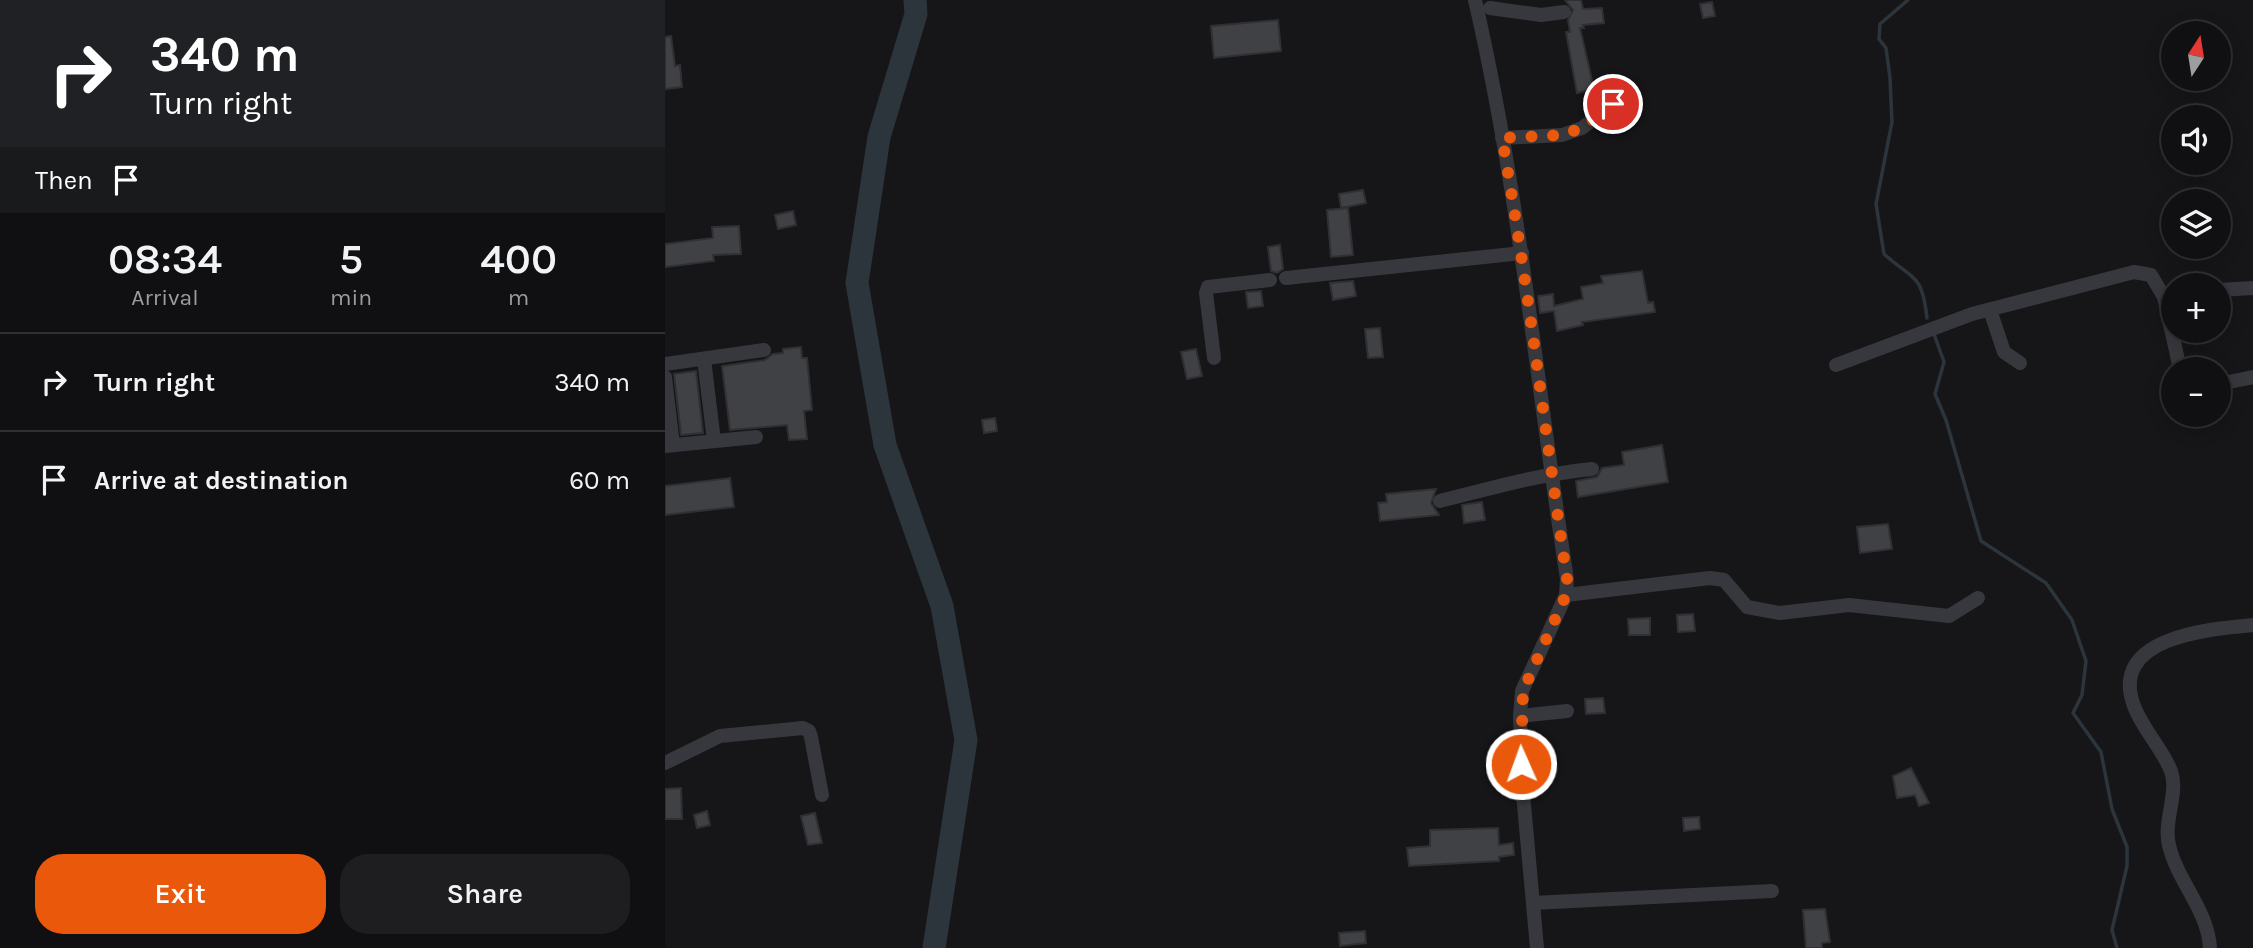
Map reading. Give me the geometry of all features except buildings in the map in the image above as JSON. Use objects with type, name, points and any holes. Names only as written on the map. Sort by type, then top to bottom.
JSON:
[{"type":"street","points":[[1481,6],[1518,0]]},
{"type":"street","points":[[1481,6],[1541,15],[1564,12]]},
{"type":"street","points":[[1481,6],[1522,253],[1567,579],[1566,595],[1523,691],[1520,716],[1522,783],[1537,948]]},
{"type":"street","points":[[1502,138],[1562,135],[1582,128],[1613,104]]},
{"type":"street","points":[[1286,278],[1522,253]]},
{"type":"street","points":[[1836,365],[1990,310],[2134,272],[2151,275],[2161,287]]},
{"type":"street","points":[[1214,358],[1206,293],[1208,287],[1270,279]]},
{"type":"street","points":[[2231,289],[2253,288]]},
{"type":"street","points":[[1990,310],[2004,352],[2020,363]]},
{"type":"street","points":[[665,364],[764,350]]},
{"type":"street","points":[[704,359],[714,441]]},
{"type":"street","points":[[665,377],[669,446],[756,437]]},
{"type":"street","points":[[2231,382],[2253,377]]},
{"type":"street","points":[[1440,500],[1509,483],[1539,479],[1551,473],[1593,468]]},
{"type":"street","points":[[1566,595],[1710,578],[1724,580],[1747,607],[1760,611],[1780,613],[1849,605],[1949,616],[1961,612],[1978,598]]},
{"type":"street","points":[[2210,948],[2206,923],[2170,850],[2166,833],[2172,774],[2133,703],[2132,680],[2137,663],[2149,649],[2173,638],[2253,625]]},
{"type":"street","points":[[1520,716],[1567,711]]},
{"type":"street","points":[[665,763],[720,736],[803,729],[809,731],[811,737],[823,795]]},
{"type":"street","points":[[1533,903],[1772,891]]},
{"type":"waterway","points":[[915,0],[916,14],[879,137],[857,283],[885,445],[942,606],[966,740],[934,948]]},
{"type":"waterway","points":[[1908,0],[1880,24],[1879,39],[1886,48],[1890,78],[1892,122],[1876,204],[1884,254],[1915,279],[1922,293],[1927,318]]},
{"type":"waterway","points":[[1934,334],[1944,362],[1935,394],[1946,420],[1981,541],[2046,583],[2072,620],[2086,661],[2082,695],[2073,713],[2101,752],[2112,809],[2127,847],[2127,866],[2112,930],[2117,948]]},
{"type":"route","points":[[1521,764],[1523,691],[1566,595],[1567,579],[1543,426],[1524,263],[1502,138],[1562,135],[1582,128],[1613,104]]}]
